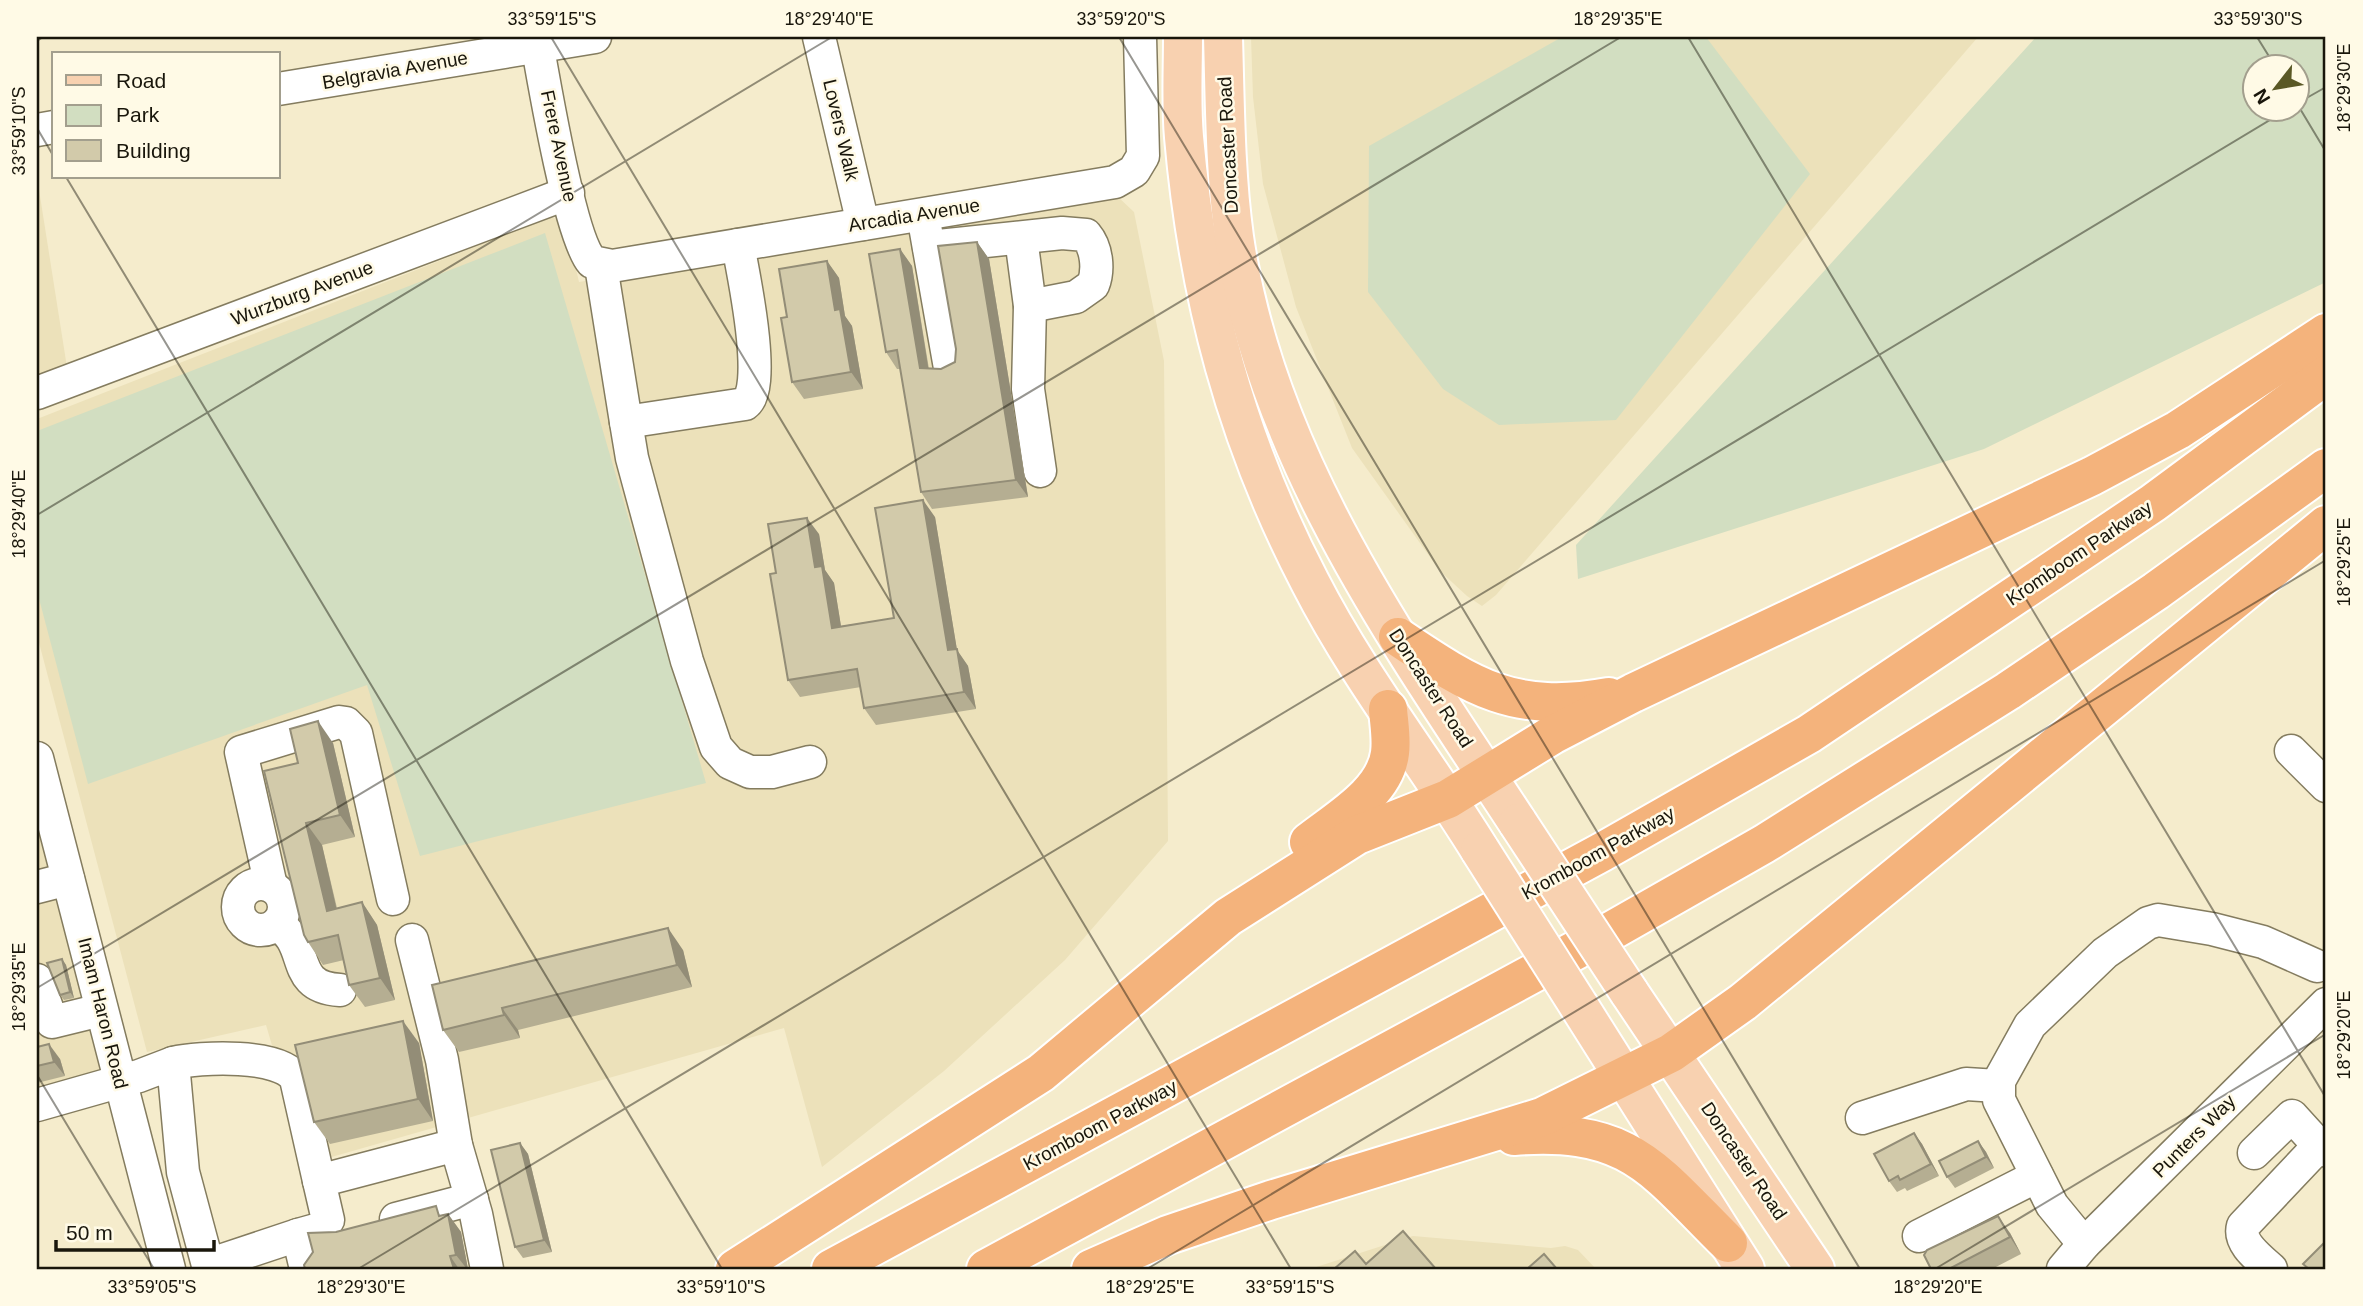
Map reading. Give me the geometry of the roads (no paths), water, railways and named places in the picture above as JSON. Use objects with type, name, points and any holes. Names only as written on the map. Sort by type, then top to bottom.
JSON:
[{"type":"highway","points":[[1228,917],[1357,835],[1448,799],[1486,774],[1633,693],[2092,476],[2178,430],[2326,333]]},
{"type":"highway","name":"Kromboom Parkway","points":[[831,1269],[1557,877],[1810,734],[2153,503],[2326,375]]},
{"type":"highway","points":[[986,1269],[1613,930],[1764,844],[2008,691],[2156,591],[2326,468]]},
{"type":"highway","points":[[1091,1269],[1168,1235],[1259,1204],[1542,1117],[1671,1053],[1743,1002],[2326,525]]},
{"type":"highway","points":[[1398,637],[1459,677],[1503,696],[1535,703],[1564,703],[1633,693]]},
{"type":"highway","points":[[735,1269],[1041,1073],[1228,917],[1377,785],[1387,768],[1390,752],[1388,709]]},
{"type":"highway","points":[[1470,1140],[1533,1135],[1605,1142],[1637,1155],[1658,1173],[1736,1256]]},
{"type":"main road","name":"Doncaster Road","points":[[1183,37],[1184,135],[1200,266],[1226,379],[1267,494],[1305,573],[1388,709],[1448,799],[1736,1256]]},
{"type":"main road","name":"Doncaster Road","points":[[1223,37],[1235,239],[1265,370],[1306,475],[1348,555],[1398,637],[1629,992],[1815,1269]]},
{"type":"street","name":"Belgravia Avenue","points":[[280,89],[536,41],[595,37]]},
{"type":"street","name":"Lovers Walk","points":[[819,37],[863,224]]},
{"type":"street","name":"Frere Avenue","points":[[536,41],[568,193],[593,260],[632,458],[706,727],[716,747],[730,764],[750,772],[772,772],[810,762]]},
{"type":"street","name":"Arcadia Avenue","points":[[593,260],[738,245],[1115,182],[1125,177],[1143,156],[1141,49]]},
{"type":"street","name":"Wurzburg Avenue","points":[[37,393],[568,193]]},
{"type":"street","points":[[923,214],[950,368]]},
{"type":"street","points":[[929,247],[1080,233],[1091,242],[1095,259],[1095,281],[1087,292],[1030,306]]},
{"type":"street","points":[[1021,238],[1030,306],[1028,389],[1040,471]]},
{"type":"street","points":[[626,422],[750,401],[755,372],[738,245]]},
{"type":"street","points":[[340,990],[321,989],[311,982],[295,946],[276,924],[269,929],[251,928],[244,922],[238,905],[246,889],[254,885],[271,886],[241,752],[339,722],[346,723],[356,733],[393,899]]},
{"type":"street","points":[[2291,751],[2326,786]]},
{"type":"street","name":"Imam Haron Road","points":[[37,758],[169,1269]]},
{"type":"street","points":[[37,887],[68,879]]},
{"type":"street","points":[[2084,1244],[2052,1205],[1999,1100],[1998,1086],[2030,1025],[2105,953],[2154,920],[2212,929],[2263,942],[2317,966]]},
{"type":"street","points":[[412,940],[442,1060],[456,1145],[472,1199],[487,1269]]},
{"type":"street","points":[[37,980],[52,1022],[101,1010]]},
{"type":"street","name":"Punters Way","points":[[2063,1269],[2084,1244],[2326,1004]]},
{"type":"street","points":[[37,1105],[120,1082],[173,1063],[198,1058],[268,1063],[288,1068],[296,1079],[328,1220],[302,1253]]},
{"type":"street","points":[[173,1063],[183,1172],[209,1267],[302,1253],[344,1232],[472,1199]]},
{"type":"street","points":[[1862,1118],[1966,1084],[1998,1086]]},
{"type":"street","points":[[2216,1116],[2283,1182]]},
{"type":"street","points":[[2254,1153],[2292,1116],[2324,1149],[2313,1152],[2241,1231],[2245,1242],[2270,1269]]},
{"type":"street","points":[[319,1181],[456,1145]]},
{"type":"street","points":[[1919,1236],[2037,1176]]}]
